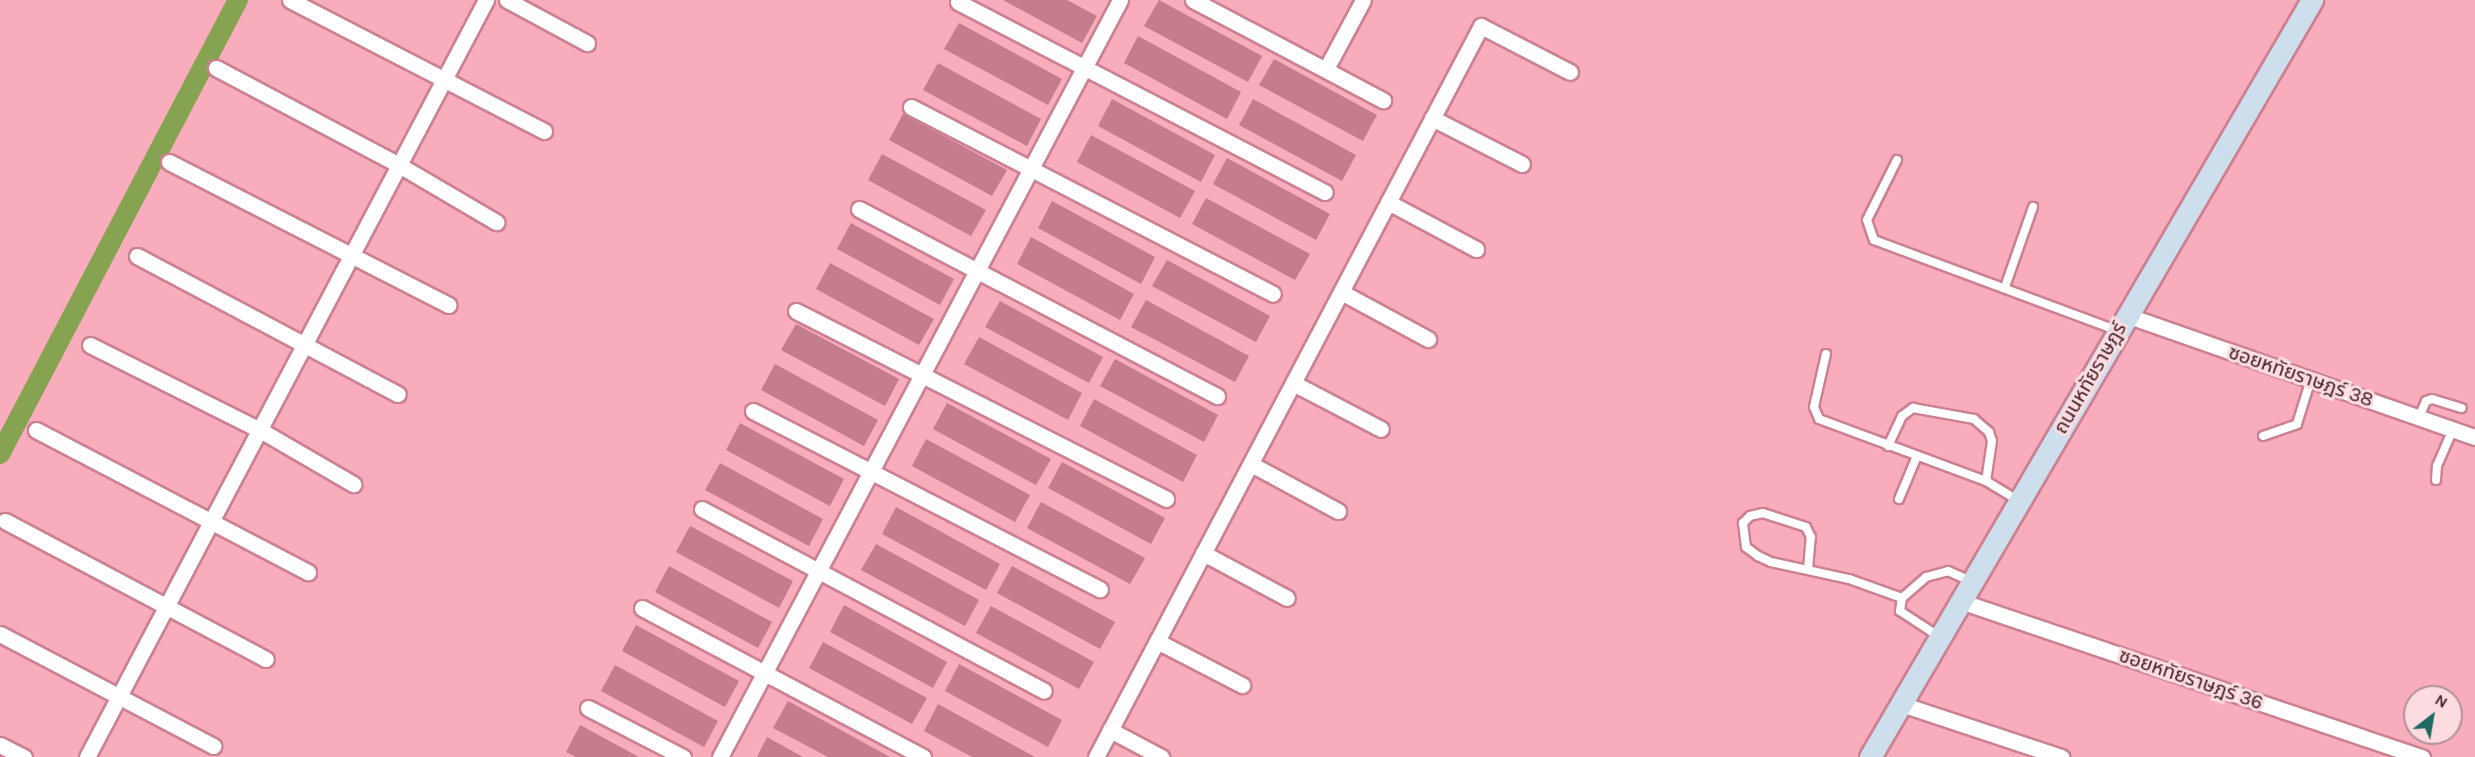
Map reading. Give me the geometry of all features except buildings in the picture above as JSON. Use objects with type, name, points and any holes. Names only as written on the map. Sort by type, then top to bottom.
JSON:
[{"type":"main road","name":"ถนนหทัยราษฎร์","points":[[1870,757],[2312,0]]},
{"type":"street","points":[[291,0],[444,76],[544,131]]},
{"type":"street","points":[[87,757],[121,697],[444,76],[486,0]]},
{"type":"street","points":[[507,0],[587,43]]},
{"type":"street","points":[[720,757],[1120,0]]},
{"type":"street","points":[[1193,0],[1383,100]]},
{"type":"street","points":[[1326,69],[1363,0]]},
{"type":"street","points":[[958,2],[1325,192]]},
{"type":"street","points":[[1096,757],[1481,26],[1570,72]]},
{"type":"street","points":[[216,68],[399,165],[496,222]]},
{"type":"street","points":[[911,107],[1273,294]]},
{"type":"street","points":[[1432,118],[1522,164]]},
{"type":"street","points":[[169,162],[449,305]]},
{"type":"street","points":[[1388,202],[1476,249]]},
{"type":"street","points":[[859,209],[1217,396]]},
{"type":"street","points":[[137,256],[398,394]]},
{"type":"street","points":[[1341,292],[1428,339]]},
{"type":"street","points":[[796,311],[1166,499]]},
{"type":"street","name":"ซอยหทัยราษฎร์ 38","points":[[2122,323],[2311,379],[2475,437]]},
{"type":"street","points":[[90,345],[260,430],[353,484]]},
{"type":"street","points":[[1293,383],[1381,429]]},
{"type":"street","points":[[753,411],[1100,590]]},
{"type":"street","points":[[36,430],[308,572]]},
{"type":"street","points":[[1251,464],[1338,512]]},
{"type":"street","points":[[702,509],[1044,691]]},
{"type":"street","points":[[5,521],[266,659]]},
{"type":"street","points":[[1203,553],[1287,598]]},
{"type":"street","name":"ซอยหทัยราษฎร์ 36","points":[[1960,601],[2422,757]]},
{"type":"street","points":[[642,608],[923,757]]},
{"type":"street","points":[[0,634],[213,746]]},
{"type":"street","points":[[1157,641],[1242,685]]},
{"type":"street","points":[[1901,704],[2061,757]]},
{"type":"street","points":[[588,708],[683,757]]},
{"type":"street","points":[[1110,730],[1161,757]]},
{"type":"street","points":[[0,745],[24,757]]},
{"type":"lane","points":[[1897,160],[1867,220],[1874,240],[2005,287],[2122,323]]},
{"type":"lane","points":[[2005,287],[2033,207]]},
{"type":"lane","points":[[1826,354],[1814,407],[1819,419],[1986,482],[2018,500]]},
{"type":"lane","points":[[2263,435],[2297,424],[2311,379]]},
{"type":"lane","points":[[2419,417],[2426,401],[2432,399],[2462,408]]},
{"type":"lane","points":[[1888,446],[1902,416],[1913,408],[1974,419],[1989,432],[1992,441],[1986,482]]},
{"type":"lane","points":[[2436,480],[2437,466],[2453,429]]},
{"type":"lane","points":[[1899,499],[1917,456]]},
{"type":"lane","points":[[1808,569],[1811,537],[1806,527],[1762,513],[1750,516],[1743,524],[1746,547],[1758,556],[1902,598]]},
{"type":"lane","points":[[1939,637],[1900,611],[1902,598],[1912,584],[1948,571],[1971,582]]},
{"type":"waterway","points":[[0,454],[238,0]]}]
